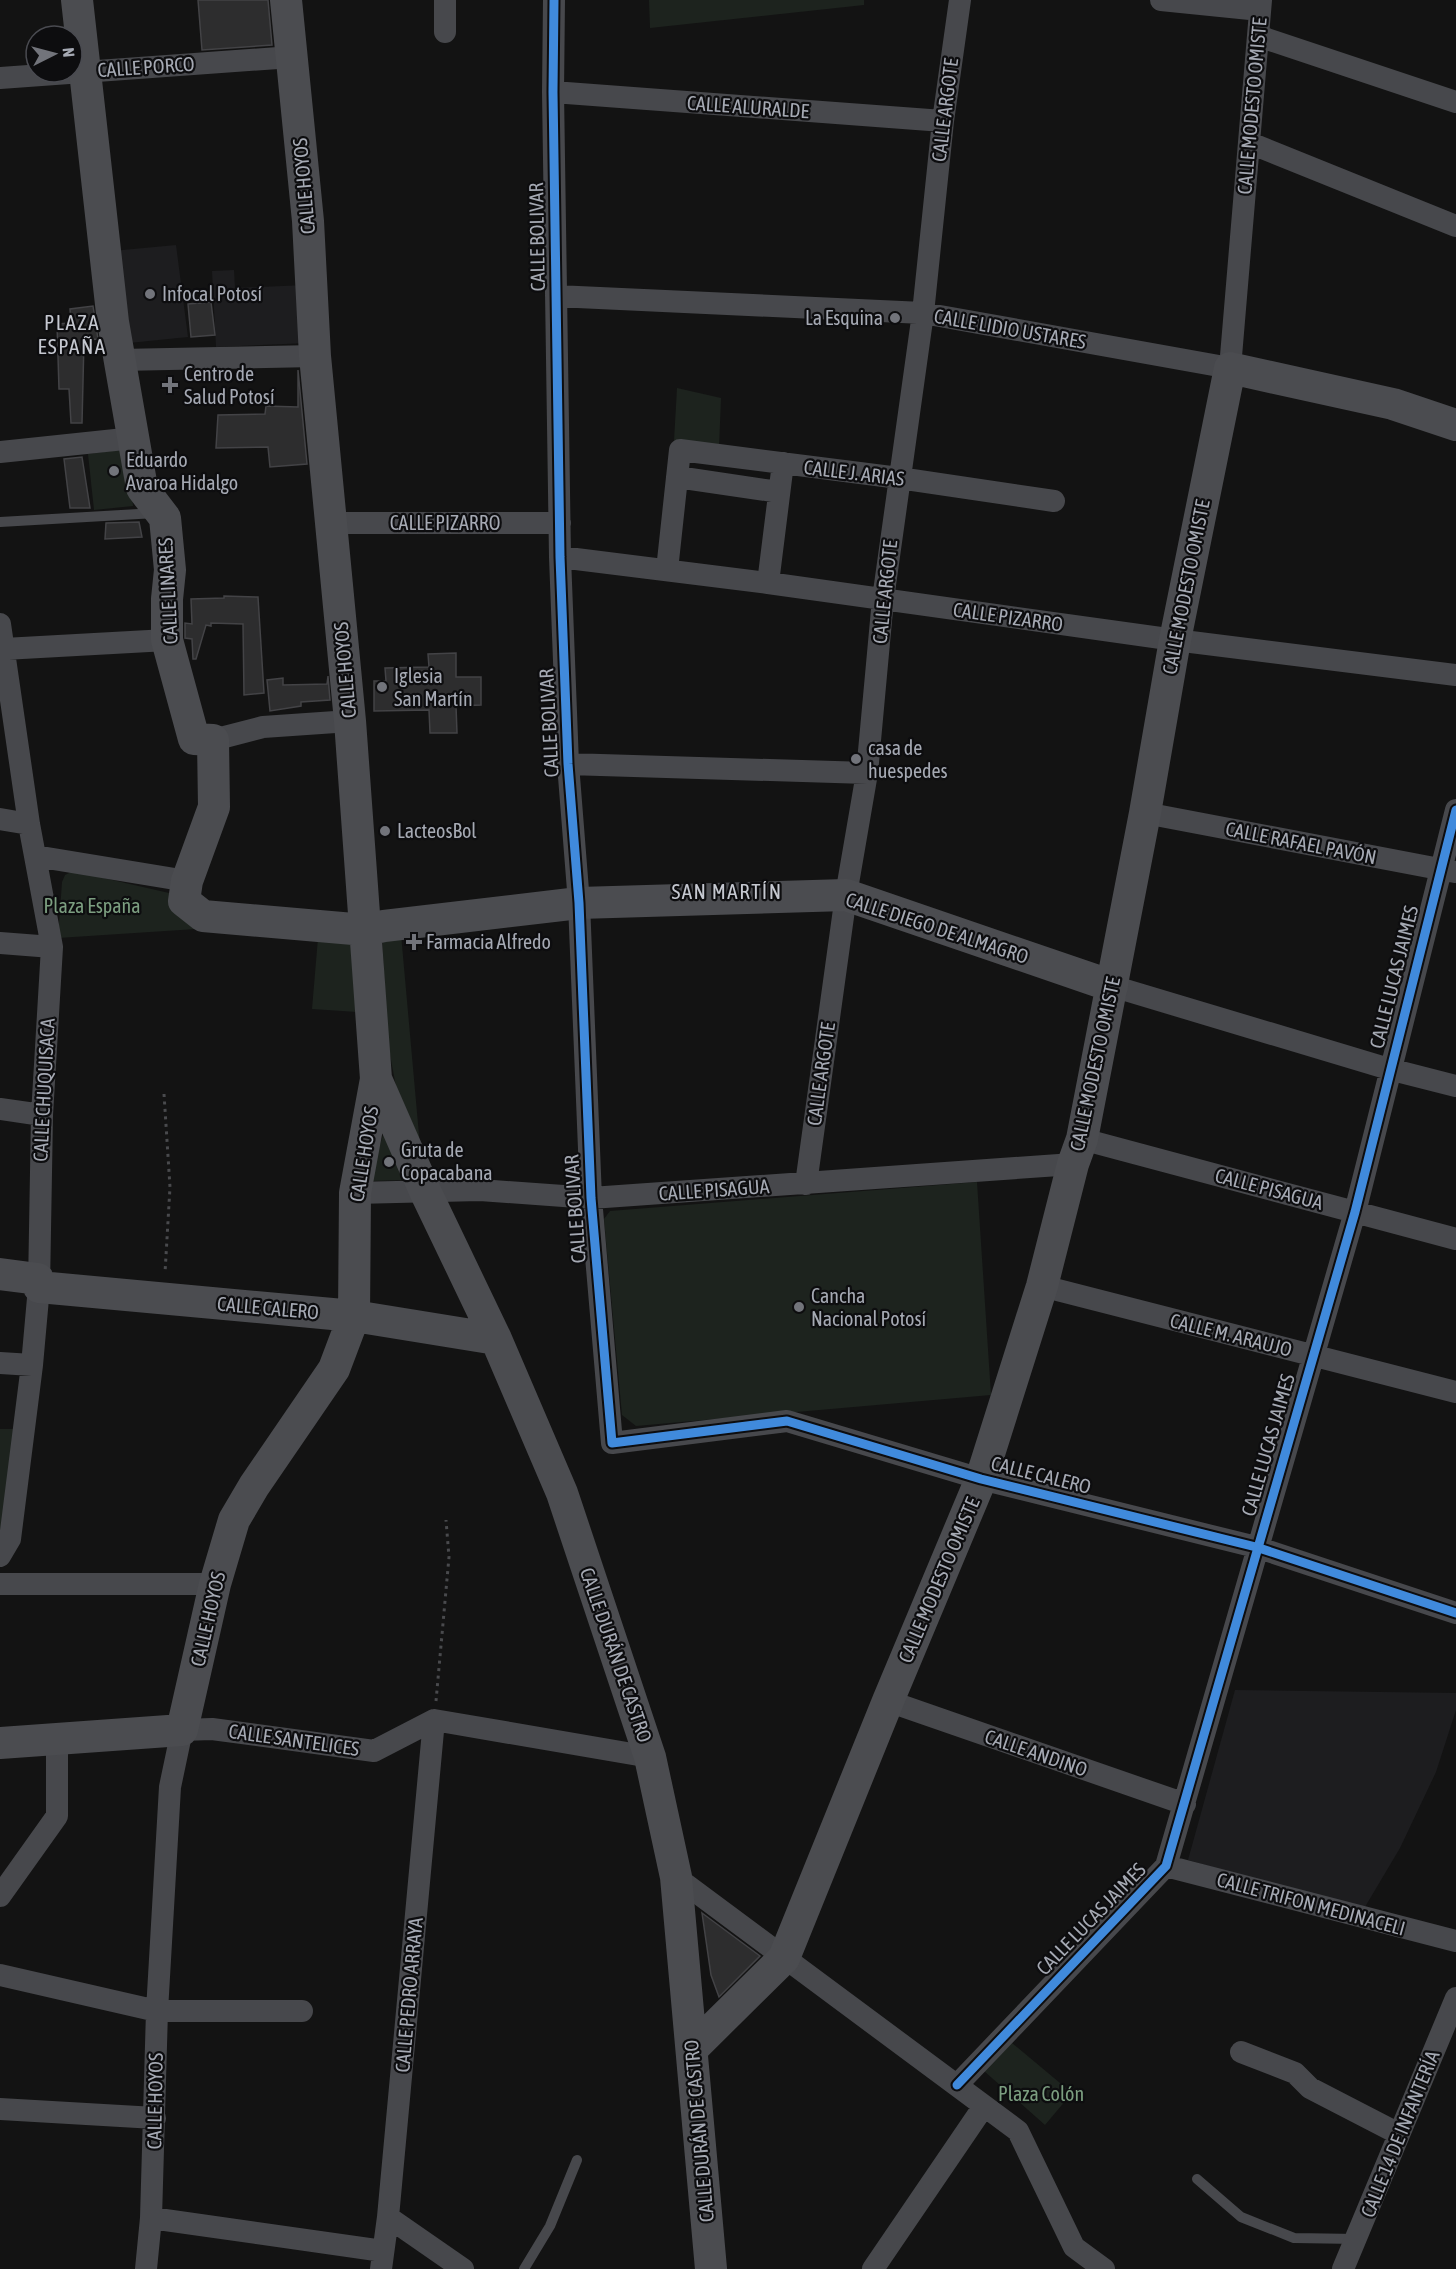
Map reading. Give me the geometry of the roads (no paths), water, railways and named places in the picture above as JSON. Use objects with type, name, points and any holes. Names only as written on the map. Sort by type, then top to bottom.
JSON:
[{"type":"main road","name":"CALLE LINARES","points":[[77,0],[113,322],[142,488],[165,518],[170,570],[167,640],[194,739],[213,740]]},
{"type":"main road","name":"CALLE HOYOS","points":[[182,1730],[215,1584],[234,1520],[254,1486],[334,1369],[354,1316],[355,1193],[376,1079],[350,721],[315,356],[308,221],[286,0]]},
{"type":"main road","name":"CALLE LIDIO USTARES","points":[[1230,368],[1393,404],[1456,425]]},
{"type":"main road","name":"CALLE MODESTO OMISTE","points":[[692,2049],[784,1958],[981,1479],[1042,1286],[1077,1151],[1112,986],[1175,640],[1230,368]]},
{"type":"main road","points":[[187,881],[214,807],[213,740]]},
{"type":"main road","name":"CALLE DIEGO DE ALMAGRO","points":[[187,881],[184,900],[204,916],[366,930],[579,903],[846,895],[1112,986]]},
{"type":"main road","name":"CALLE DURÁN DE CASTRO","points":[[376,1079],[425,1191],[496,1339],[562,1493],[651,1757],[676,1876],[711,2269]]},
{"type":"main road","name":"CALLE CALERO","points":[[0,1274],[38,1283],[164,1299],[354,1316],[496,1339]]},
{"type":"main road","name":"CALLE SANTELICES","points":[[0,1743],[182,1730]]},
{"type":"street","points":[[444,0],[446,32]]},
{"type":"street","name":"CALLE BOLIVAR","points":[[554,0],[553,92],[560,557],[568,764],[579,903],[591,1198],[612,1443]]},
{"type":"street","name":"CALLE ARGOTE","points":[[806,1184],[846,895],[867,773],[883,599],[923,313],[943,121],[960,0]]},
{"type":"street","points":[[1161,0],[1260,5]]},
{"type":"street","name":"CALLE MODESTO OMISTE","points":[[1230,368],[1260,5]]},
{"type":"street","points":[[1258,36],[1456,102]]},
{"type":"street","name":"CALLE PORCO","points":[[0,78],[292,57]]},
{"type":"street","name":"CALLE ALURALDE","points":[[553,92],[943,121]]},
{"type":"street","points":[[1250,143],[1456,226]]},
{"type":"street","name":"CALLE LIDIO USTARES","points":[[556,296],[923,313],[1230,368]]},
{"type":"street","points":[[120,360],[315,356]]},
{"type":"street","points":[[0,452],[134,438]]},
{"type":"street","name":"CALLE J. ARIAS","points":[[667,570],[680,450],[899,478],[1054,501]]},
{"type":"street","points":[[768,583],[783,463]]},
{"type":"street","name":"CALLE J. ARIAS","points":[[677,477],[779,492]]},
{"type":"street","name":"CALLE PIZARRO","points":[[330,523],[560,523]]},
{"type":"street","name":"CALLE PIZARRO","points":[[560,557],[768,583],[1175,640],[1456,675]]},
{"type":"street","name":"CALLE CHUQUISACA","points":[[0,624],[29,824],[52,947],[42,1115],[38,1283],[32,1365],[10,1539],[0,1556]]},
{"type":"street","points":[[4,649],[167,640]]},
{"type":"street","points":[[213,740],[263,727],[350,721]]},
{"type":"street","points":[[568,764],[867,773]]},
{"type":"street","name":"CALLE LUCAS JAIMES","points":[[957,2085],[1166,1866],[1256,1547],[1355,1212],[1389,1069],[1448,871],[1456,810]]},
{"type":"street","name":"CALLE RAFAEL PAVÓN","points":[[1145,813],[1448,871]]},
{"type":"street","points":[[0,819],[29,824]]},
{"type":"street","points":[[35,856],[187,881]]},
{"type":"street","points":[[0,943],[52,947]]},
{"type":"street","name":"CALLE DIEGO DE ALMAGRO","points":[[1112,986],[1389,1069],[1456,1086]]},
{"type":"street","points":[[0,1109],[42,1115]]},
{"type":"street","name":"CALLE PISAGUA","points":[[355,1193],[480,1190],[591,1198],[806,1184],[1077,1151],[1355,1212],[1456,1239]]},
{"type":"street","name":"CALLE M. ARAUJO","points":[[1042,1286],[1456,1392]]},
{"type":"street","points":[[0,1363],[32,1365]]},
{"type":"street","name":"CALLE CALERO","points":[[612,1443],[787,1421],[981,1479],[1256,1547],[1456,1613]]},
{"type":"street","points":[[0,1584],[215,1584]]},
{"type":"street","name":"CALLE ANDINO","points":[[888,1701],[1185,1804]]},
{"type":"street","points":[[434,1720],[651,1757]]},
{"type":"street","name":"CALLE SANTELICES","points":[[182,1730],[212,1729],[374,1750],[434,1720]]},
{"type":"street","name":"CALLE PEDRO ARRAYA","points":[[382,2260],[388,2217],[434,1720]]},
{"type":"street","name":"CALLE HOYOS","points":[[146,2269],[152,2218],[157,2011],[170,1786],[182,1730]]},
{"type":"street","points":[[0,1896],[57,1816],[57,1739]]},
{"type":"street","name":"CALLE TRIFON MEDINACELI","points":[[1166,1866],[1456,1941]]},
{"type":"street","points":[[676,1876],[1018,2131],[1074,2247],[1100,2268]]},
{"type":"street","points":[[0,1975],[157,2011],[302,2010]]},
{"type":"street","name":"CALLE 14 DE INFANTERÍA","points":[[1343,2269],[1456,1998]]},
{"type":"street","points":[[1241,2052],[1295,2073],[1310,2088],[1399,2134]]},
{"type":"street","points":[[873,2269],[984,2106]]},
{"type":"street","points":[[0,2109],[155,2118]]},
{"type":"street","points":[[388,2217],[463,2269]]},
{"type":"street","points":[[152,2218],[382,2260]]},
{"type":"lane","points":[[0,522],[159,512]]},
{"type":"lane","points":[[524,2269],[550,2226],[577,2160]]},
{"type":"lane","points":[[1197,2179],[1241,2217],[1294,2238],[1357,2239]]},
{"type":"place","name":"Infocal Potosí","points":[[150,294]]},
{"type":"place","name":"La Esquina","points":[[895,318]]},
{"type":"place","name":"Centro de Salud Potosí","points":[[170,385]]},
{"type":"place","name":"Eduardo Avaroa Hidalgo","points":[[114,471]]},
{"type":"place","name":"Iglesia San Martín","points":[[382,687]]},
{"type":"place","name":"casa de huespedes","points":[[856,759]]},
{"type":"place","name":"LacteosBol","points":[[385,831]]},
{"type":"place","name":"Farmacia Alfredo","points":[[414,942]]},
{"type":"place","name":"Gruta de Copacabana","points":[[389,1162]]},
{"type":"place","name":"Cancha Nacional Potosí","points":[[799,1307]]},
{"type":"district","name":"PLAZA ESPAÑA","points":[[72,335]]},
{"type":"district","name":"SAN MARTÍN","points":[[727,892]]},
{"type":"park label","name":"Plaza España","points":[[92,906]]},
{"type":"park label","name":"Plaza Colón","points":[[1041,2094]]}]
